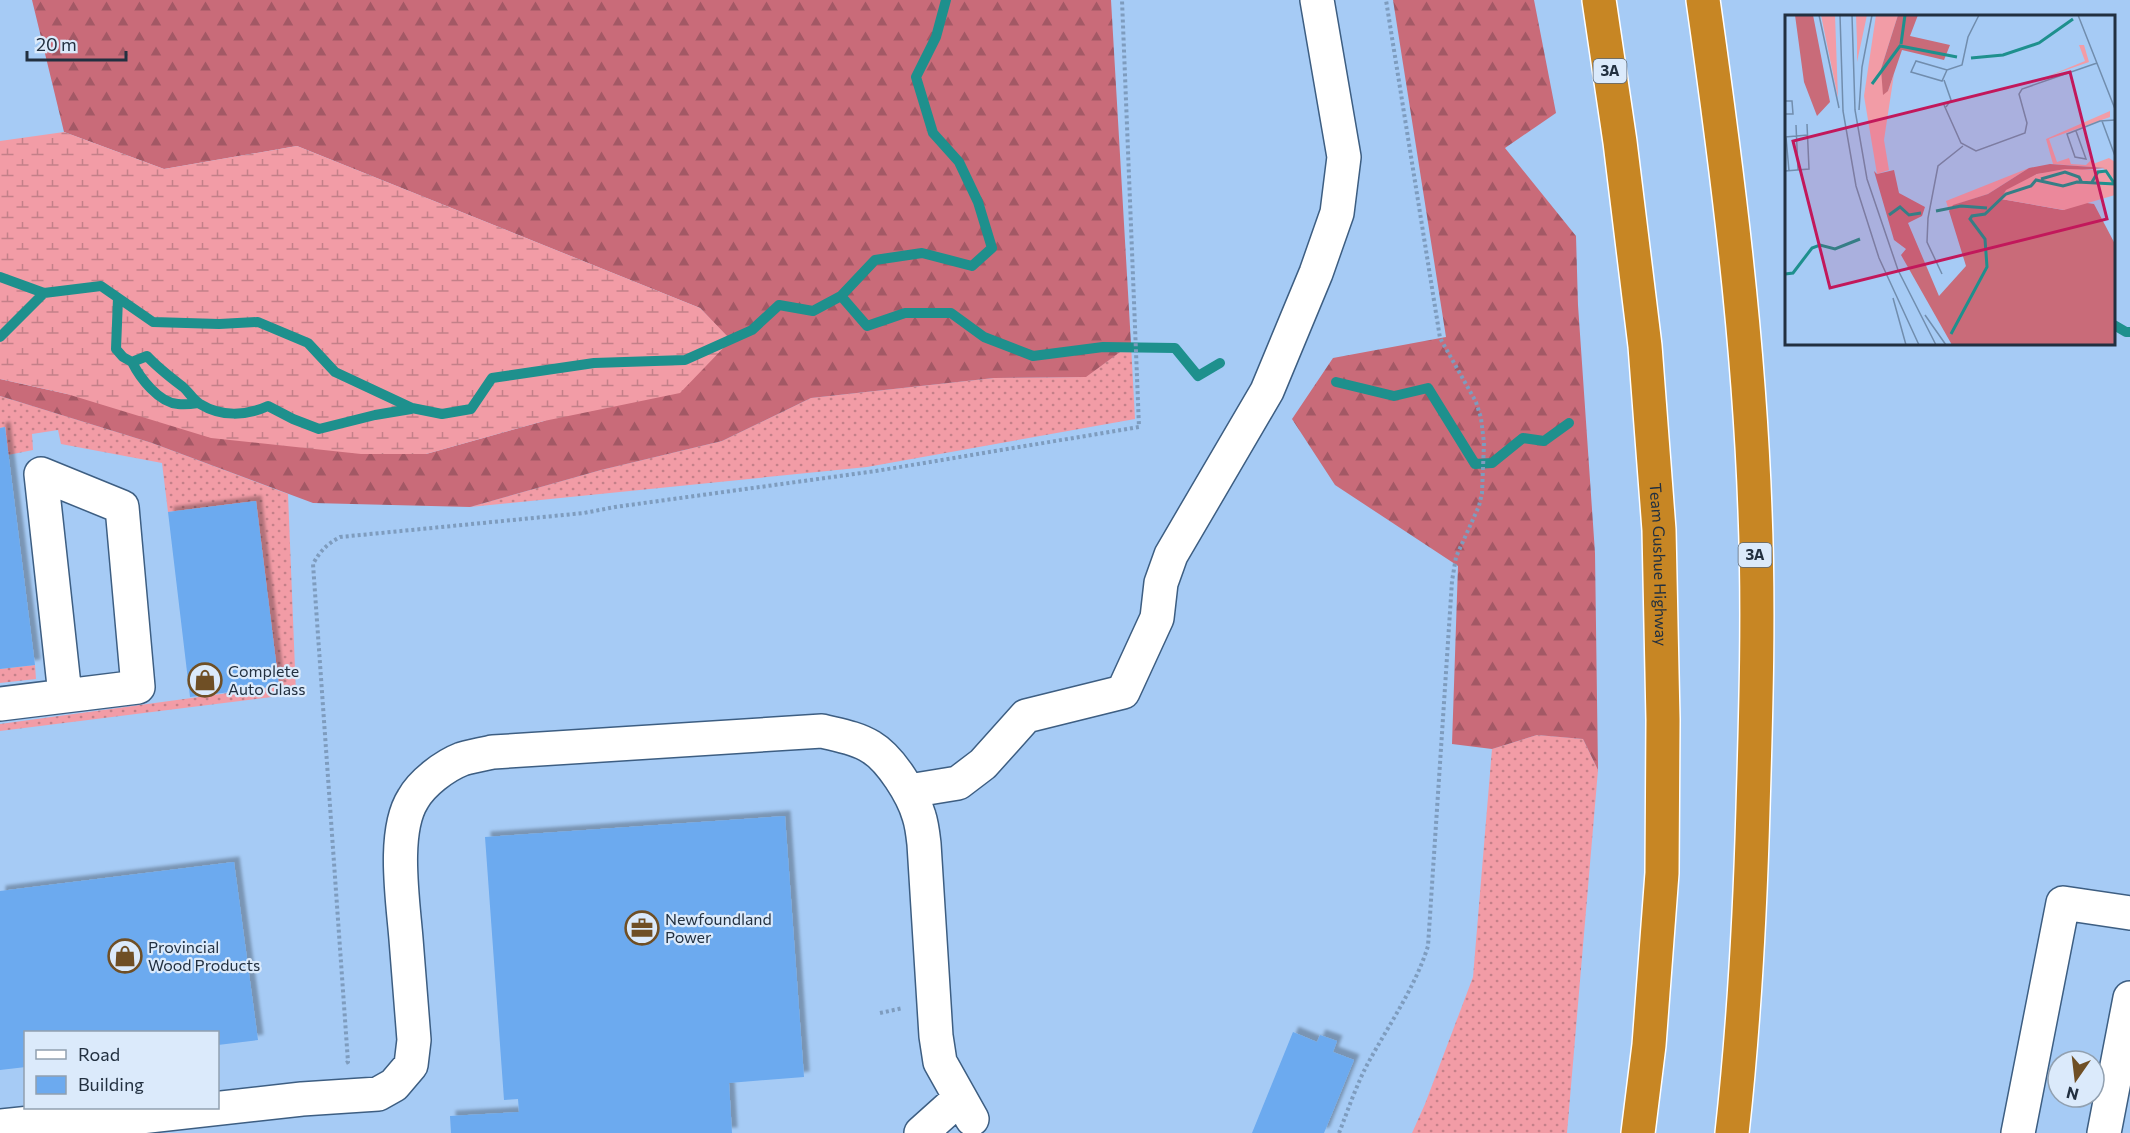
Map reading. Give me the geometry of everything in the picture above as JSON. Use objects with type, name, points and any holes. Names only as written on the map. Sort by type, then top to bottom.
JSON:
[{"type":"highway","name":"Team Gushue Highway","points":[[1599,0],[1620,142],[1645,346],[1659,530],[1663,720],[1662,873],[1649,1045],[1638,1133]]},
{"type":"highway","name":"3A","points":[[1703,0],[1722,130],[1743,331],[1755,511],[1757,689],[1750,892],[1733,1126]]},
{"type":"highway","points":[[1625,1133],[1649,1045]]},
{"type":"lane","points":[[909,791],[958,783],[983,764],[1026,716],[1123,692],[1157,618],[1161,583],[1171,555],[1268,391],[1316,273],[1337,213],[1344,157],[1317,0]]},
{"type":"lane","points":[[0,704],[65,696],[138,687],[122,507],[41,474],[65,696]]},
{"type":"lane","points":[[219,1108],[302,1099],[378,1094],[394,1085],[411,1065],[414,1040],[400,867],[405,816],[412,800],[422,787],[437,774],[461,759],[493,752],[822,731],[872,747],[889,764],[909,791],[919,816],[924,844],[936,1036],[940,1062],[966,1109],[921,1133]]},
{"type":"lane","points":[[2018,1133],[2063,903],[2130,913]]},
{"type":"lane","points":[[2104,1133],[2130,998]]},
{"type":"lane","points":[[0,1126],[78,1118],[114,1120],[212,1109]]},
{"type":"path","points":[[338,1064],[348,1062],[313,564],[320,551],[328,543],[340,537],[584,513],[876,471],[1139,427],[1122,0]]},
{"type":"path","points":[[1339,1133],[1366,1067],[1410,989],[1428,946],[1452,581],[1456,557],[1479,506],[1483,486],[1484,443],[1481,418],[1476,402],[1440,338],[1386,0]]},
{"type":"green space","points":[[32,0],[1111,0],[1131,344],[1086,377],[994,378],[811,398],[722,441],[601,470],[470,507],[313,503],[152,443],[0,396],[0,379],[67,394],[426,454],[544,421],[730,340],[700,308],[297,146],[164,169],[64,132]]},
{"type":"green space","points":[[1393,0],[1534,0],[1556,113],[1505,148],[1576,236],[1578,305],[1595,553],[1598,770],[1583,739],[1537,735],[1492,749],[1452,744],[1458,566],[1335,485],[1292,419],[1333,358],[1446,337]]},
{"type":"green space","points":[[64,132],[164,169],[297,146],[700,308],[731,340],[680,393],[544,421],[426,454],[361,454],[211,438],[67,394],[0,379],[0,141]]},
{"type":"green space","points":[[1131,344],[1135,419],[867,467],[470,507],[601,470],[722,441],[811,398],[994,378],[1085,377]]},
{"type":"green space","points":[[0,396],[152,443],[288,494],[296,694],[0,731],[0,724],[279,686],[256,501],[168,512],[162,463],[61,444],[58,430],[32,434],[33,450],[8,455],[5,427],[0,428]]},
{"type":"green space","points":[[35,665],[36,679],[0,683],[0,669]]},
{"type":"green space","points":[[1537,735],[1583,739],[1598,770],[1567,1133],[1412,1133],[1473,977],[1492,749]]},
{"type":"building","points":[[5,427],[35,665],[0,669],[0,428]]},
{"type":"building","points":[[256,501],[279,686],[190,697],[168,512]]},
{"type":"building","name":"Newfoundland Power","points":[[785,816],[804,1077],[729,1083],[732,1133],[451,1133],[450,1116],[519,1112],[518,1099],[504,1100],[485,837]]},
{"type":"building","points":[[234,862],[258,1040],[219,1045],[219,1031],[24,1031],[24,1067],[0,1070],[0,891]]},
{"type":"building","points":[[1293,1032],[1317,1042],[1320,1035],[1337,1041],[1333,1052],[1354,1060],[1324,1133],[1252,1133]]},
{"type":"waterway","points":[[0,277],[44,293],[101,286],[153,322],[219,324],[258,322],[308,343],[335,372],[412,408],[442,414],[471,409],[492,378],[594,363],[685,360],[752,330],[779,305],[813,311],[841,296],[875,260],[922,253],[972,266],[992,248],[978,202],[959,162],[933,133],[916,77],[936,37],[946,0]]},
{"type":"waterway","points":[[0,337],[44,293]]},
{"type":"waterway","points":[[841,296],[867,326],[905,313],[951,313],[984,337],[1033,356],[1103,347],[1175,348],[1198,376],[1220,363]]},
{"type":"waterway","points":[[118,298],[116,349],[132,362],[147,356],[198,402],[208,408],[234,414],[251,412],[268,406],[319,429],[411,409]]},
{"type":"waterway","points":[[2115,326],[2130,332]]},
{"type":"waterway","points":[[132,362],[145,382],[164,399],[178,404],[198,403]]},
{"type":"waterway","points":[[1336,382],[1394,396],[1428,388],[1475,464],[1492,463],[1523,438],[1544,441],[1569,423]]},
{"type":"place","name":"Complete Auto Glass","points":[[205,680]]},
{"type":"place","name":"Newfoundland Power","points":[[642,928]]},
{"type":"place","name":"Provincial Wood Products","points":[[125,956]]}]
